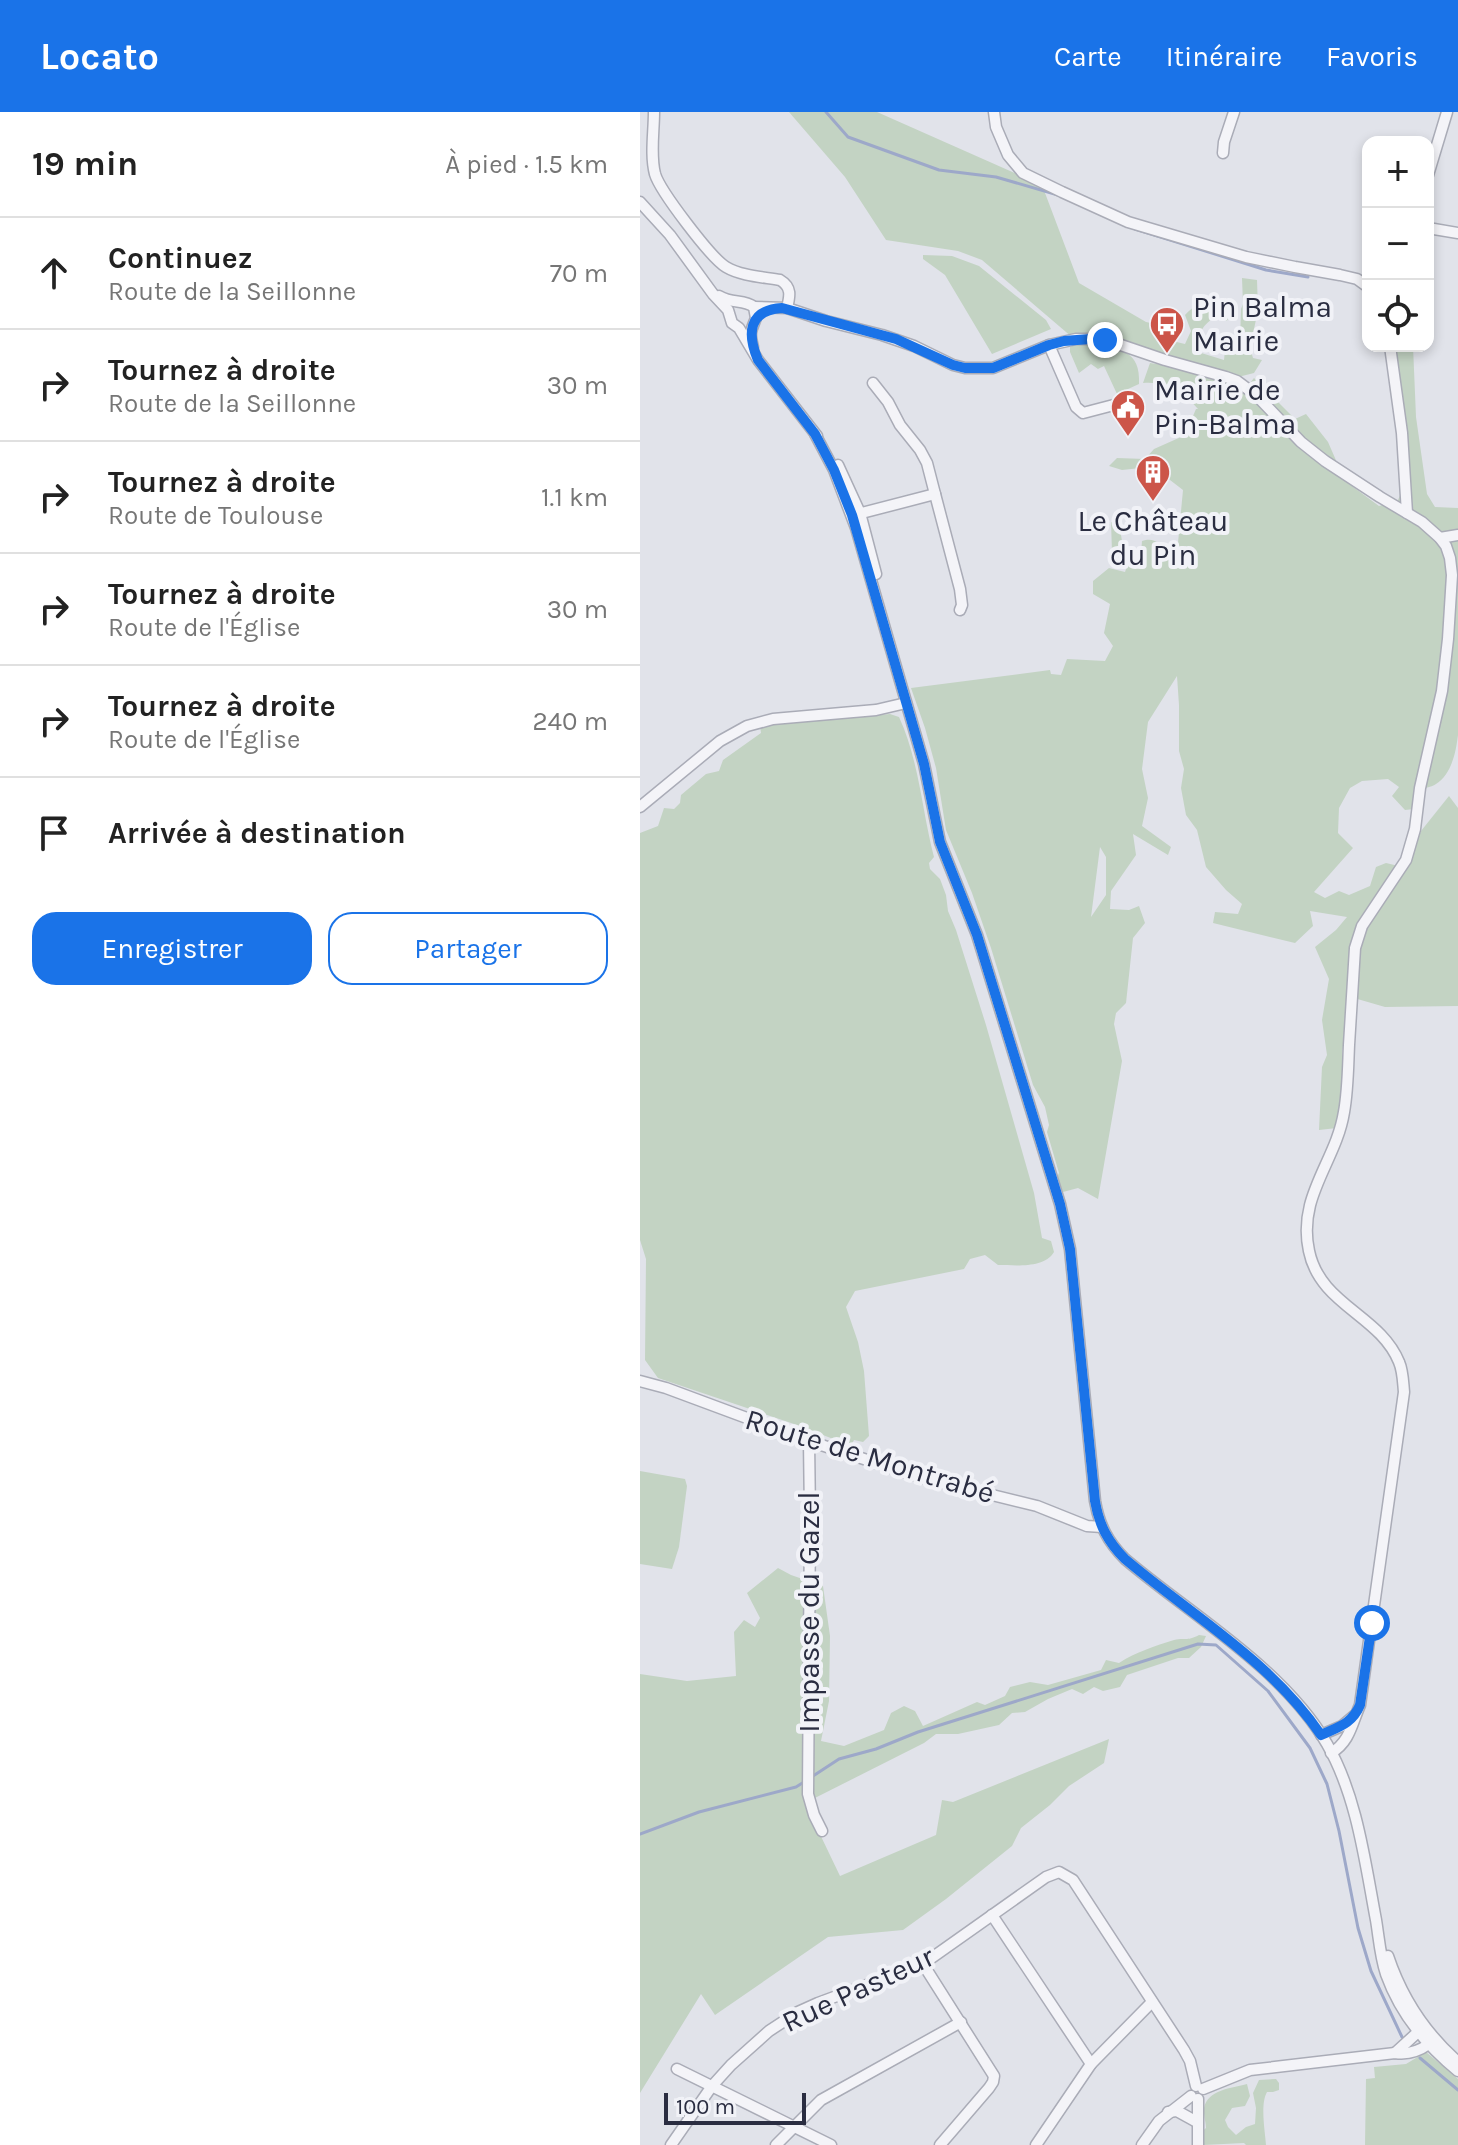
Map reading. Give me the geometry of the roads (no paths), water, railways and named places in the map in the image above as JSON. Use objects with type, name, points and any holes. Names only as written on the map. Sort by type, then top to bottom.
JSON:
[{"type":"street","points":[[654,112],[655,174],[664,192],[714,257],[726,267],[786,284],[791,295],[782,308]]},
{"type":"street","points":[[994,112],[996,127],[1008,155],[1023,173],[1062,192],[1128,222],[1246,257],[1349,277],[1362,283]]},
{"type":"street","points":[[1223,153],[1234,112]]},
{"type":"street","points":[[1434,155],[1447,112]]},
{"type":"street","points":[[640,202],[670,235],[730,314],[732,323],[782,308],[896,339],[965,368],[993,368],[1049,345],[1076,339],[1105,340],[1237,381],[1325,461],[1422,522],[1446,546],[1452,575],[1448,639],[1442,691],[1420,788],[1415,829],[1406,860],[1358,936],[1344,1112],[1336,1142],[1310,1198],[1306,1220],[1308,1249],[1318,1276],[1338,1299],[1386,1341],[1403,1375],[1403,1408],[1360,1705],[1348,1736],[1331,1753]]},
{"type":"street","points":[[1434,229],[1458,233]]},
{"type":"street","points":[[709,287],[724,300],[747,302],[750,338],[758,360],[815,434],[856,514],[882,620],[924,764],[940,842],[977,935],[1066,1227],[1095,1501],[1102,1527],[1125,1559],[1269,1675],[1321,1735],[1352,1808],[1387,1975],[1401,2006],[1458,2071]]},
{"type":"street","points":[[730,314],[738,303]]},
{"type":"street","points":[[1049,345],[1076,407],[1083,413],[1129,401]]},
{"type":"street","points":[[1391,352],[1402,433],[1407,513]]},
{"type":"street","points":[[873,383],[927,463],[961,597],[960,610]]},
{"type":"street","points":[[856,514],[935,494]]},
{"type":"street","points":[[1440,538],[1458,535]]},
{"type":"street","points":[[640,807],[720,741],[747,726],[773,719],[876,710],[906,703]]},
{"type":"street","name":"Route de Montrabé","points":[[640,1381],[919,1477],[1037,1506],[1087,1526],[1102,1527]]},
{"type":"street","name":"Impasse du Gazel","points":[[809,1441],[808,1794],[822,1831]]},
{"type":"street","points":[[1321,1735],[1342,1726],[1355,1715]]},
{"type":"street","name":"Rue Pasteur","points":[[671,2145],[712,2086],[769,2031],[818,2003],[923,1964],[1046,1877],[1059,1872],[1073,1880],[1152,2002]]},
{"type":"street","points":[[992,1915],[1091,2064]]},
{"type":"street","points":[[923,1964],[994,2076],[993,2082],[940,2145]]},
{"type":"street","points":[[1036,2145],[1091,2064],[1152,2002],[1190,2061],[1197,2092],[1198,2145]]},
{"type":"street","points":[[776,2145],[821,2100],[961,2022]]},
{"type":"street","points":[[1142,2145],[1168,2112],[1197,2092],[1250,2070],[1403,2054],[1419,2050],[1426,2037]]},
{"type":"street","points":[[1426,2037],[1458,2062]]},
{"type":"street","points":[[677,2069],[831,2145]]},
{"type":"street","points":[[1168,2112],[1177,2111],[1197,2122]]},
{"type":"waterway","points":[[826,112],[848,137],[939,170],[996,177],[1058,195]]},
{"type":"waterway","points":[[1135,229],[1266,270],[1308,277]]},
{"type":"waterway","points":[[810,1778],[839,1759],[876,1749],[918,1732],[1198,1644],[1216,1645],[1268,1691],[1310,1748],[1327,1784],[1358,1928],[1371,1971],[1402,2037]]},
{"type":"waterway","points":[[640,1834],[699,1812],[796,1787],[804,1782]]},
{"type":"waterway","points":[[1420,2058],[1458,2090]]},
{"type":"place","name":"Pin Balma Mairie","points":[[1167,355]]},
{"type":"place","name":"Mairie de Pin-Balma","points":[[1128,438]]},
{"type":"place","name":"Le Château du Pin","points":[[1153,503]]}]
